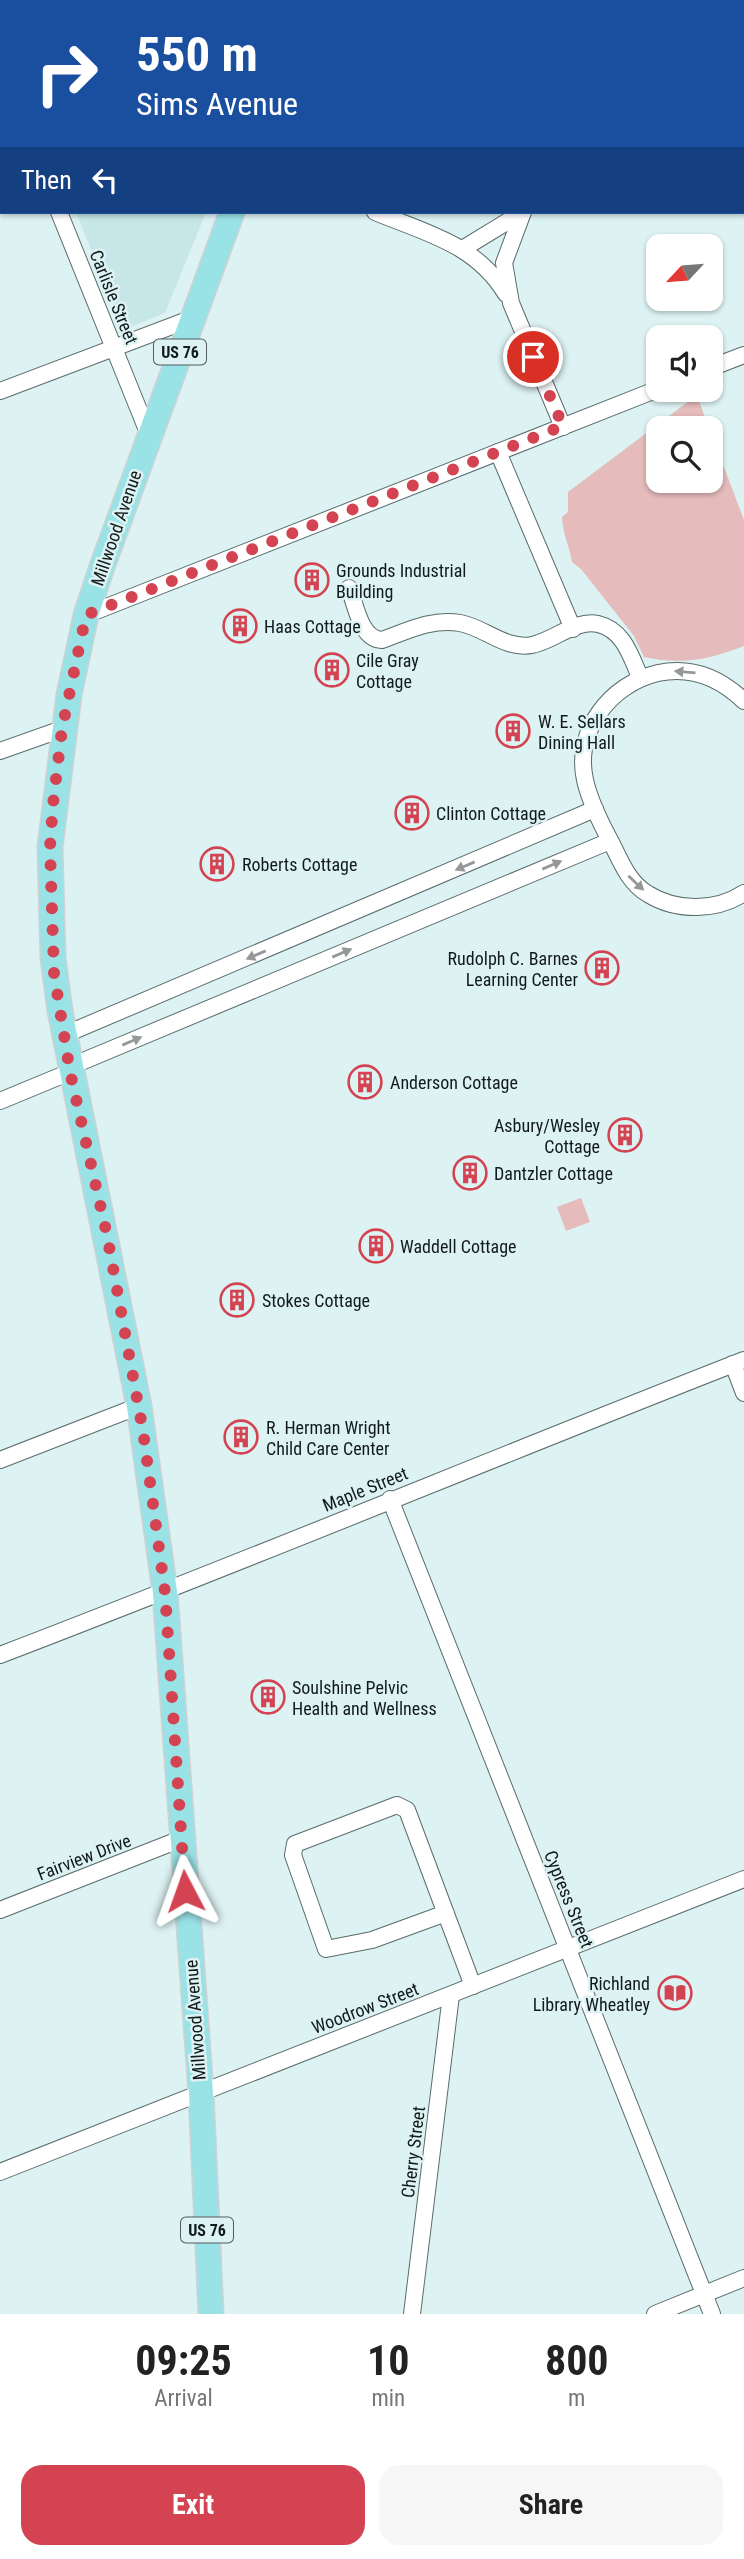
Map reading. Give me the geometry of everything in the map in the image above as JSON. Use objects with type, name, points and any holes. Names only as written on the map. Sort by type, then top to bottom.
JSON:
[{"type":"main road","name":"Millwood Avenue","points":[[211,2314],[201,2093],[165,1592],[139,1406],[107,1235],[70,1070],[54,973],[50,847],[62,729],[86,615],[231,214]]},
{"type":"street","name":"Carlisle Street","points":[[60,214],[149,435]]},
{"type":"street","points":[[380,214],[464,248],[495,277],[510,303],[563,426]]},
{"type":"street","points":[[464,248],[520,214]]},
{"type":"street","points":[[510,303],[503,263],[522,214]]},
{"type":"street","points":[[0,391],[193,318]]},
{"type":"street","points":[[723,363],[744,355]]},
{"type":"street","points":[[86,615],[646,394]]},
{"type":"street","points":[[498,453],[573,629]]},
{"type":"street","points":[[349,588],[367,635],[374,640],[382,640],[427,624],[461,623],[510,644],[531,646],[573,629],[598,624],[619,635],[640,677]]},
{"type":"street","points":[[744,701],[732,689],[709,676],[690,671],[670,671],[640,677],[614,693],[598,712],[590,732],[584,778],[595,809],[628,875],[649,895],[686,907],[718,906],[744,893]]},
{"type":"street","points":[[0,751],[62,729]]},
{"type":"street","points":[[64,1035],[595,809]]},
{"type":"street","points":[[0,1101],[610,841]]},
{"type":"street","points":[[738,1362],[744,1393]]},
{"type":"street","name":"Maple Street","points":[[0,1655],[165,1592],[390,1499],[738,1362]]},
{"type":"street","points":[[0,1460],[139,1406]]},
{"type":"street","name":"Cypress Street","points":[[390,1499],[712,2314]]},
{"type":"street","points":[[446,1913],[372,1940],[326,1949],[293,1855],[295,1844],[397,1805],[407,1810],[446,1913],[473,1986]]},
{"type":"street","name":"Fairview Drive","points":[[0,1910],[181,1839]]},
{"type":"street","name":"Woodrow Street","points":[[0,2172],[744,1879]]},
{"type":"street","name":"Cherry Street","points":[[412,2314],[451,1995]]},
{"type":"street","points":[[655,2314],[744,2278]]},
{"type":"shaded area","points":[[77,214],[205,214],[165,313],[123,330]]},
{"type":"shaded area","points":[[688,402],[699,402],[704,416],[669,416]]},
{"type":"shaded area","points":[[646,433],[646,493],[723,493],[723,465],[744,520],[744,646],[695,660],[671,661],[644,657],[634,636],[581,569],[572,562],[562,517],[568,512],[568,492]]},
{"type":"shaded area","points":[[581,1198],[590,1222],[566,1231],[557,1207]]},
{"type":"place","name":"Grounds Industrial Building","points":[[312,580]]},
{"type":"place","name":"Haas Cottage","points":[[240,626]]},
{"type":"place","name":"Cile Gray Cottage","points":[[332,670]]},
{"type":"place","name":"W. E. Sellars Dining Hall","points":[[513,731]]},
{"type":"place","name":"Clinton Cottage","points":[[412,813]]},
{"type":"place","name":"Roberts Cottage","points":[[217,864]]},
{"type":"place","name":"Rudolph C. Barnes Learning Center","points":[[602,968]]},
{"type":"place","name":"Anderson Cottage","points":[[365,1082]]},
{"type":"place","name":"Asbury/Wesley Cottage","points":[[625,1135]]},
{"type":"place","name":"Dantzler Cottage","points":[[470,1173]]},
{"type":"place","name":"Waddell Cottage","points":[[376,1246]]},
{"type":"place","name":"Stokes Cottage","points":[[237,1300]]},
{"type":"place","name":"R. Herman Wright Child Care Center","points":[[241,1437]]},
{"type":"place","name":"Soulshine Pelvic Health and Wellness","points":[[268,1697]]},
{"type":"place","name":"Richland Library Wheatley","points":[[675,1993]]},
{"type":"route","points":[[185,1891],[165,1592],[143,1431],[107,1235],[70,1072],[54,973],[50,847],[53,804],[62,729],[86,615],[563,426],[533,357]]}]
